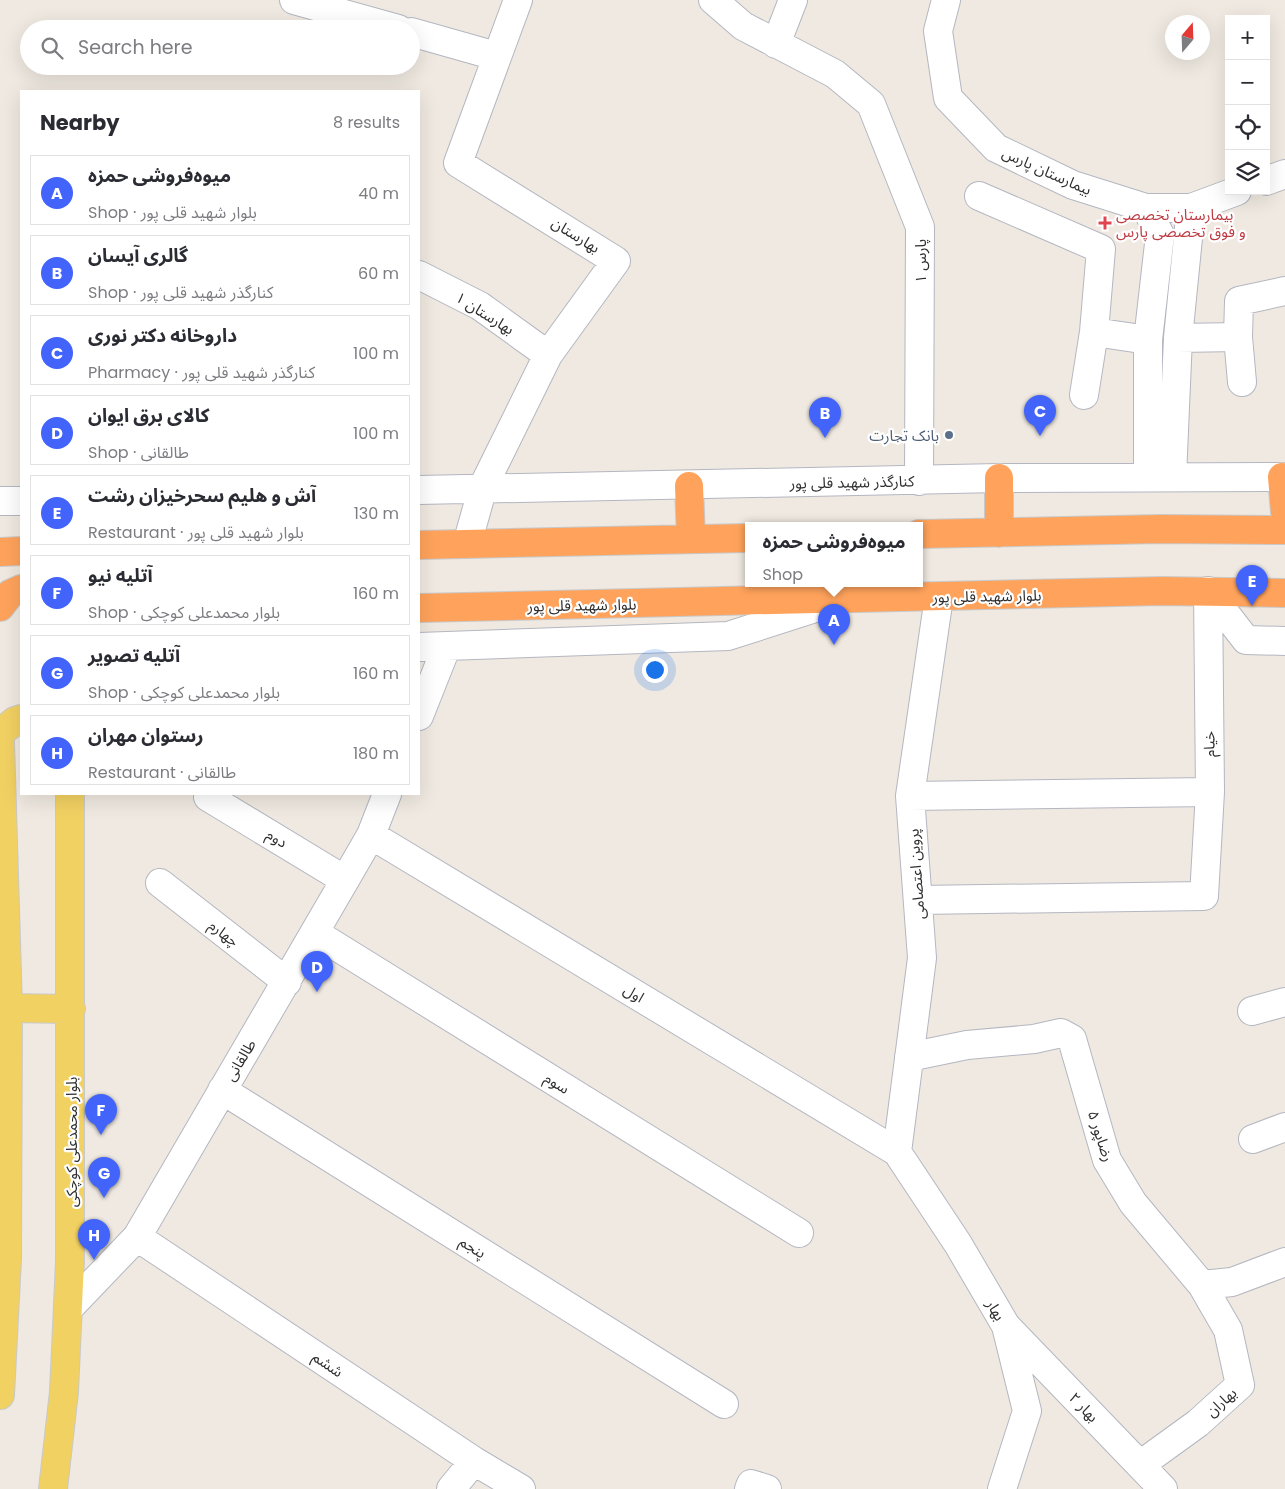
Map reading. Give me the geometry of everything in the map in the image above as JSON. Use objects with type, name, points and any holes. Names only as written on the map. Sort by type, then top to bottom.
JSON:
[{"type":"highway","points":[[1284,477],[1285,512]]},
{"type":"highway","points":[[999,533],[1000,478]]},
{"type":"highway","points":[[689,486],[691,539]]},
{"type":"highway","points":[[923,534],[1161,529],[1285,530]]},
{"type":"highway","points":[[420,545],[745,538]]},
{"type":"highway","points":[[0,552],[20,551]]},
{"type":"highway","points":[[0,607],[10,594],[20,589]]},
{"type":"highway","name":"بلوار شهید قلی پور","points":[[420,608],[1208,592],[1285,593]]},
{"type":"highway","points":[[0,615],[20,615]]},
{"type":"main road","points":[[0,733],[20,719]]},
{"type":"main road","points":[[0,742],[8,1008],[7,1259],[0,1390]]},
{"type":"main road","name":"بلوار محمدعلی کوچکی","points":[[53,1489],[64,1392],[70,1261],[70,795]]},
{"type":"main road","points":[[8,1008],[71,1009]]},
{"type":"street","points":[[294,0],[366,20]]},
{"type":"street","name":"بهارستان","points":[[467,544],[483,487],[548,355],[616,260],[458,163],[518,0]]},
{"type":"street","name":"پارس ۱","points":[[713,0],[743,26],[835,74],[871,104],[920,227],[919,481]]},
{"type":"street","points":[[776,44],[793,0]]},
{"type":"street","name":"بیمارستان پارس","points":[[946,0],[938,31],[948,98],[996,148],[1073,185],[1146,208],[1192,208],[1226,195]]},
{"type":"street","points":[[420,35],[496,56]]},
{"type":"street","points":[[1270,179],[1285,174]]},
{"type":"street","points":[[979,196],[1101,249],[1094,332],[1084,395]]},
{"type":"street","points":[[1146,208],[1160,235],[1148,340],[1160,477]]},
{"type":"street","points":[[1160,477],[1192,208]]},
{"type":"street","name":"بهارستان ۱","points":[[420,276],[480,306],[548,355]]},
{"type":"street","points":[[1242,382],[1238,337],[1239,300],[1285,291]]},
{"type":"street","points":[[1094,332],[1148,340]]},
{"type":"street","points":[[1178,338],[1238,337]]},
{"type":"street","name":"کنارگذر شهید قلی پور","points":[[420,490],[483,487],[689,486],[1000,478],[1284,477]]},
{"type":"street","points":[[0,501],[20,501]]},
{"type":"street","points":[[1208,592],[1246,640],[1285,641]]},
{"type":"street","name":"خیام","points":[[918,900],[1204,896],[1210,792],[1208,592]]},
{"type":"street","name":"پروین اعتصامی","points":[[897,1152],[922,958],[910,796],[940,597]]},
{"type":"street","points":[[420,647],[446,648],[728,636],[844,599]]},
{"type":"street","points":[[420,713],[446,648]]},
{"type":"street","points":[[910,796],[1210,792]]},
{"type":"street","name":"طالقانی","points":[[68,1308],[137,1237],[345,880],[370,835],[387,795]]},
{"type":"street","name":"دوم","points":[[208,797],[345,880]]},
{"type":"street","name":"اول","points":[[370,835],[897,1152]]},
{"type":"street","name":"چهارم","points":[[160,884],[287,982]]},
{"type":"street","name":"سوم","points":[[315,933],[799,1233]]},
{"type":"street","points":[[1252,1011],[1285,1002]]},
{"type":"street","name":"رضاپور ۵","points":[[909,1056],[967,1045],[1034,1039],[1061,1033],[1072,1039],[1107,1160],[1133,1203],[1202,1285]]},
{"type":"street","name":"پنجم","points":[[222,1090],[724,1404]]},
{"type":"street","points":[[1253,1138],[1285,1127]]},
{"type":"street","name":"بهار","points":[[897,1152],[958,1244],[1006,1326],[1027,1411],[1002,1489]]},
{"type":"street","name":"ششم","points":[[137,1237],[474,1461],[521,1489]]},
{"type":"street","points":[[1202,1285],[1232,1282],[1285,1262]]},
{"type":"street","name":"بهاران","points":[[1140,1466],[1198,1423],[1240,1385],[1228,1330],[1202,1285]]},
{"type":"street","name":"بهار ۲","points":[[1006,1326],[1163,1489]]},
{"type":"street","points":[[451,1489],[474,1461]]},
{"type":"street","points":[[749,1489],[751,1484],[767,1489]]},
{"type":"place","name":"بیمارستان تخصصی و فوق تخصصی پارس","points":[[1105,223]]},
{"type":"place","name":"بانک تجارت","points":[[949,435]]},
{"type":"place","name":"داروخانه دکتر نوری","points":[[1040,436]]},
{"type":"place","name":"گالری آیسان","points":[[825,438]]},
{"type":"place","name":"آش و هلیم سحرخیزان رشت","points":[[1252,606]]},
{"type":"place","name":"میوه‌فروشی حمزه","points":[[834,645]]},
{"type":"place","name":"کالای برق ایوان","points":[[317,992]]},
{"type":"place","name":"آتلیه نیو","points":[[101,1135]]},
{"type":"place","name":"آتلیه تصویر","points":[[104,1198]]},
{"type":"place","name":"رستوان مهران","points":[[94,1260]]}]
